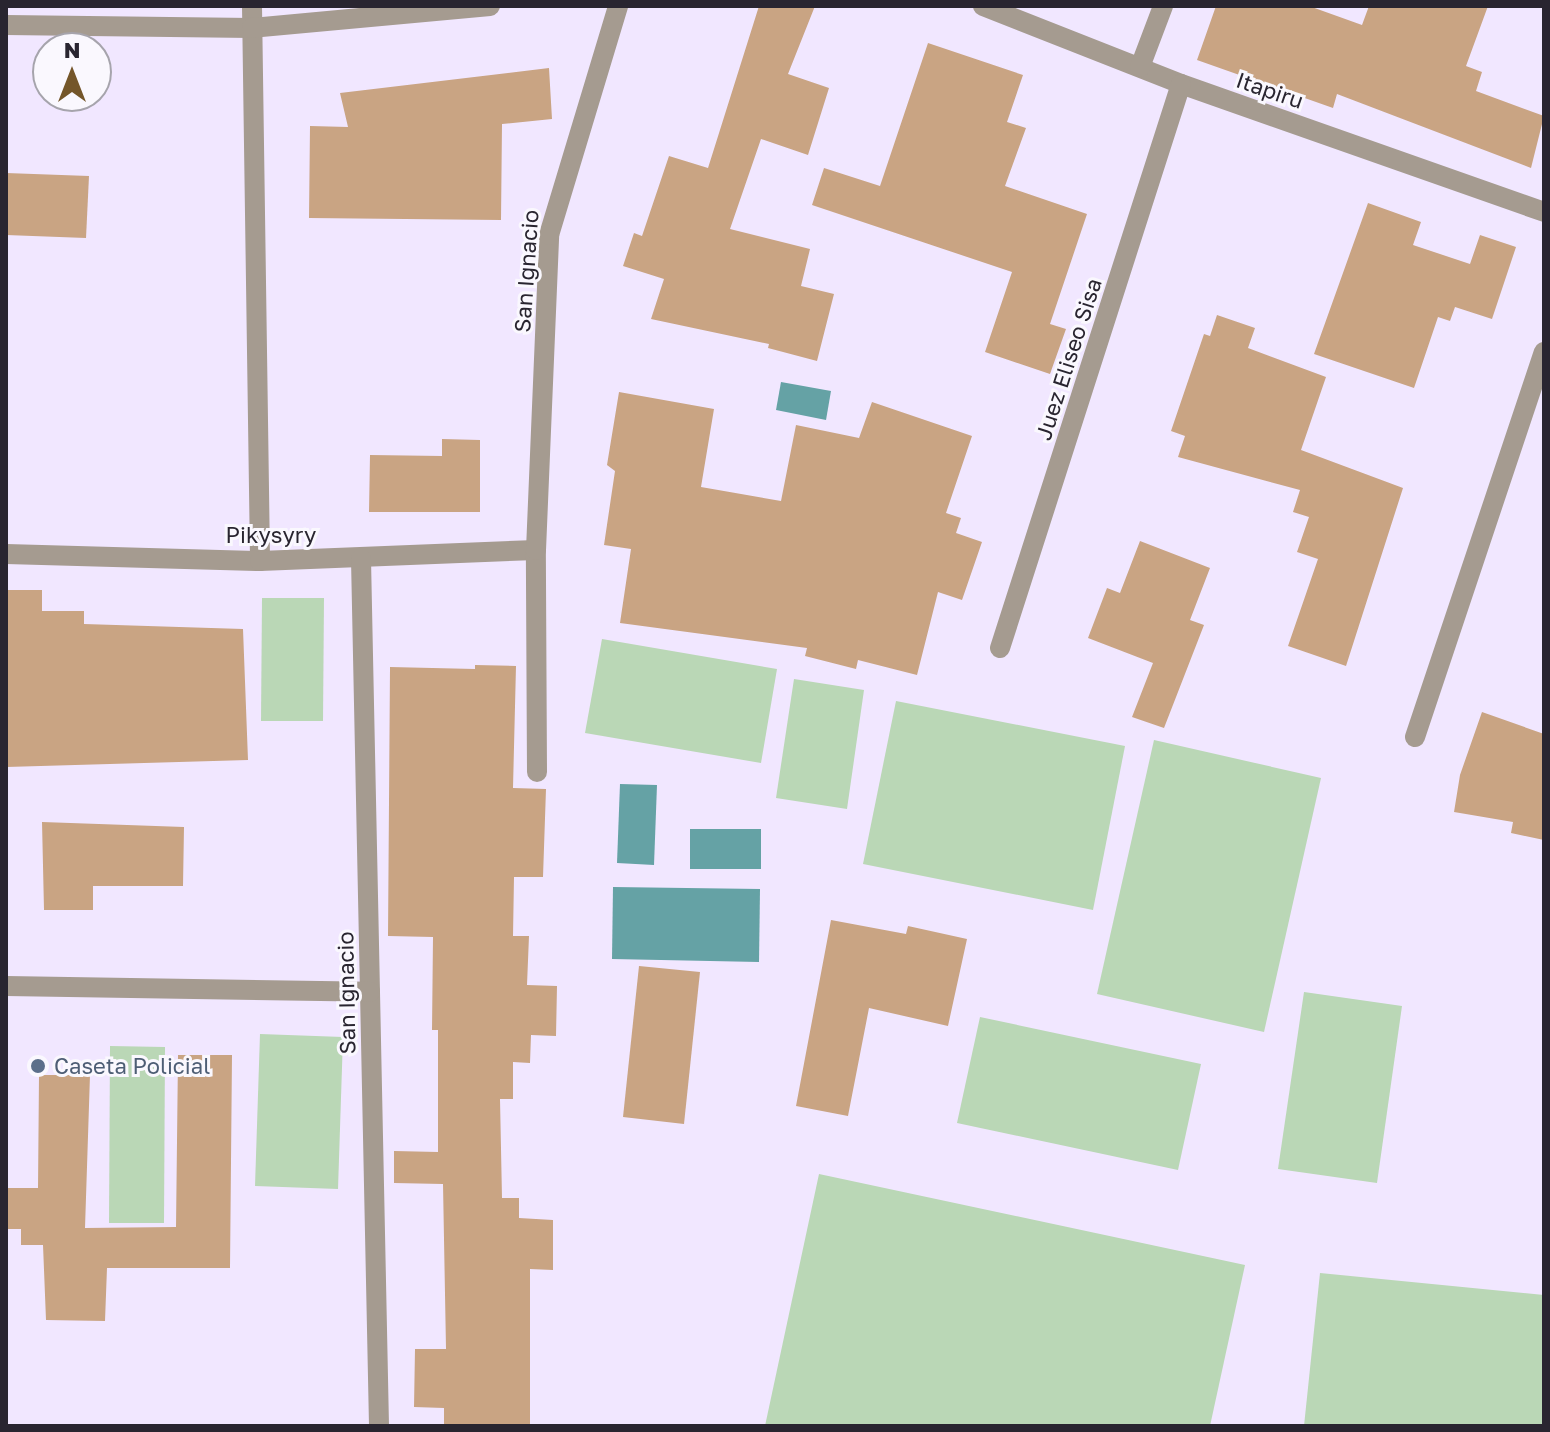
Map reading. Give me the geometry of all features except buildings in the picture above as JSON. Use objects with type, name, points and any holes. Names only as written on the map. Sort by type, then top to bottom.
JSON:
[{"type":"street","points":[[252,6],[260,561]]},
{"type":"street","points":[[6,25],[252,28],[490,6]]},
{"type":"street","name":"San Ignacio","points":[[537,772],[536,550],[549,235],[555,200],[618,6]]},
{"type":"street","name":"Itapiru","points":[[983,6],[1181,84],[1544,212]]},
{"type":"street","points":[[1140,67],[1163,6]]},
{"type":"street","name":"Juez Eliseo Sisa","points":[[1000,648],[1181,84]]},
{"type":"street","points":[[1415,737],[1544,352]]},
{"type":"street","name":"Pikysyry","points":[[6,554],[260,561],[536,550]]},
{"type":"street","name":"San Ignacio","points":[[361,559],[379,1426]]},
{"type":"street","points":[[6,986],[370,992]]},
{"type":"shaded area","points":[[781,382],[831,391],[826,420],[776,410]]},
{"type":"shaded area","points":[[262,598],[324,598],[323,721],[261,721]]},
{"type":"shaded area","points":[[602,639],[777,669],[761,763],[585,733]]},
{"type":"shaded area","points":[[794,679],[864,690],[847,809],[776,798]]},
{"type":"shaded area","points":[[896,701],[1125,746],[1093,910],[863,864]]},
{"type":"shaded area","points":[[1154,740],[1321,778],[1264,1032],[1097,994]]},
{"type":"shaded area","points":[[620,784],[657,785],[654,865],[617,863]]},
{"type":"shaded area","points":[[690,829],[761,829],[761,869],[690,869]]},
{"type":"shaded area","points":[[613,887],[760,889],[759,962],[612,959]]},
{"type":"shaded area","points":[[1304,992],[1402,1006],[1377,1183],[1278,1169]]},
{"type":"shaded area","points":[[980,1017],[1201,1064],[1178,1170],[957,1123]]},
{"type":"shaded area","points":[[260,1034],[343,1037],[338,1189],[255,1186]]},
{"type":"shaded area","points":[[110,1046],[165,1047],[164,1223],[109,1223]]},
{"type":"shaded area","points":[[819,1174],[1245,1265],[1210,1426],[765,1426]]},
{"type":"shaded area","points":[[1320,1273],[1544,1295],[1544,1426],[1304,1426]]},
{"type":"place","name":"Caseta Policial","points":[[38,1066]]}]
